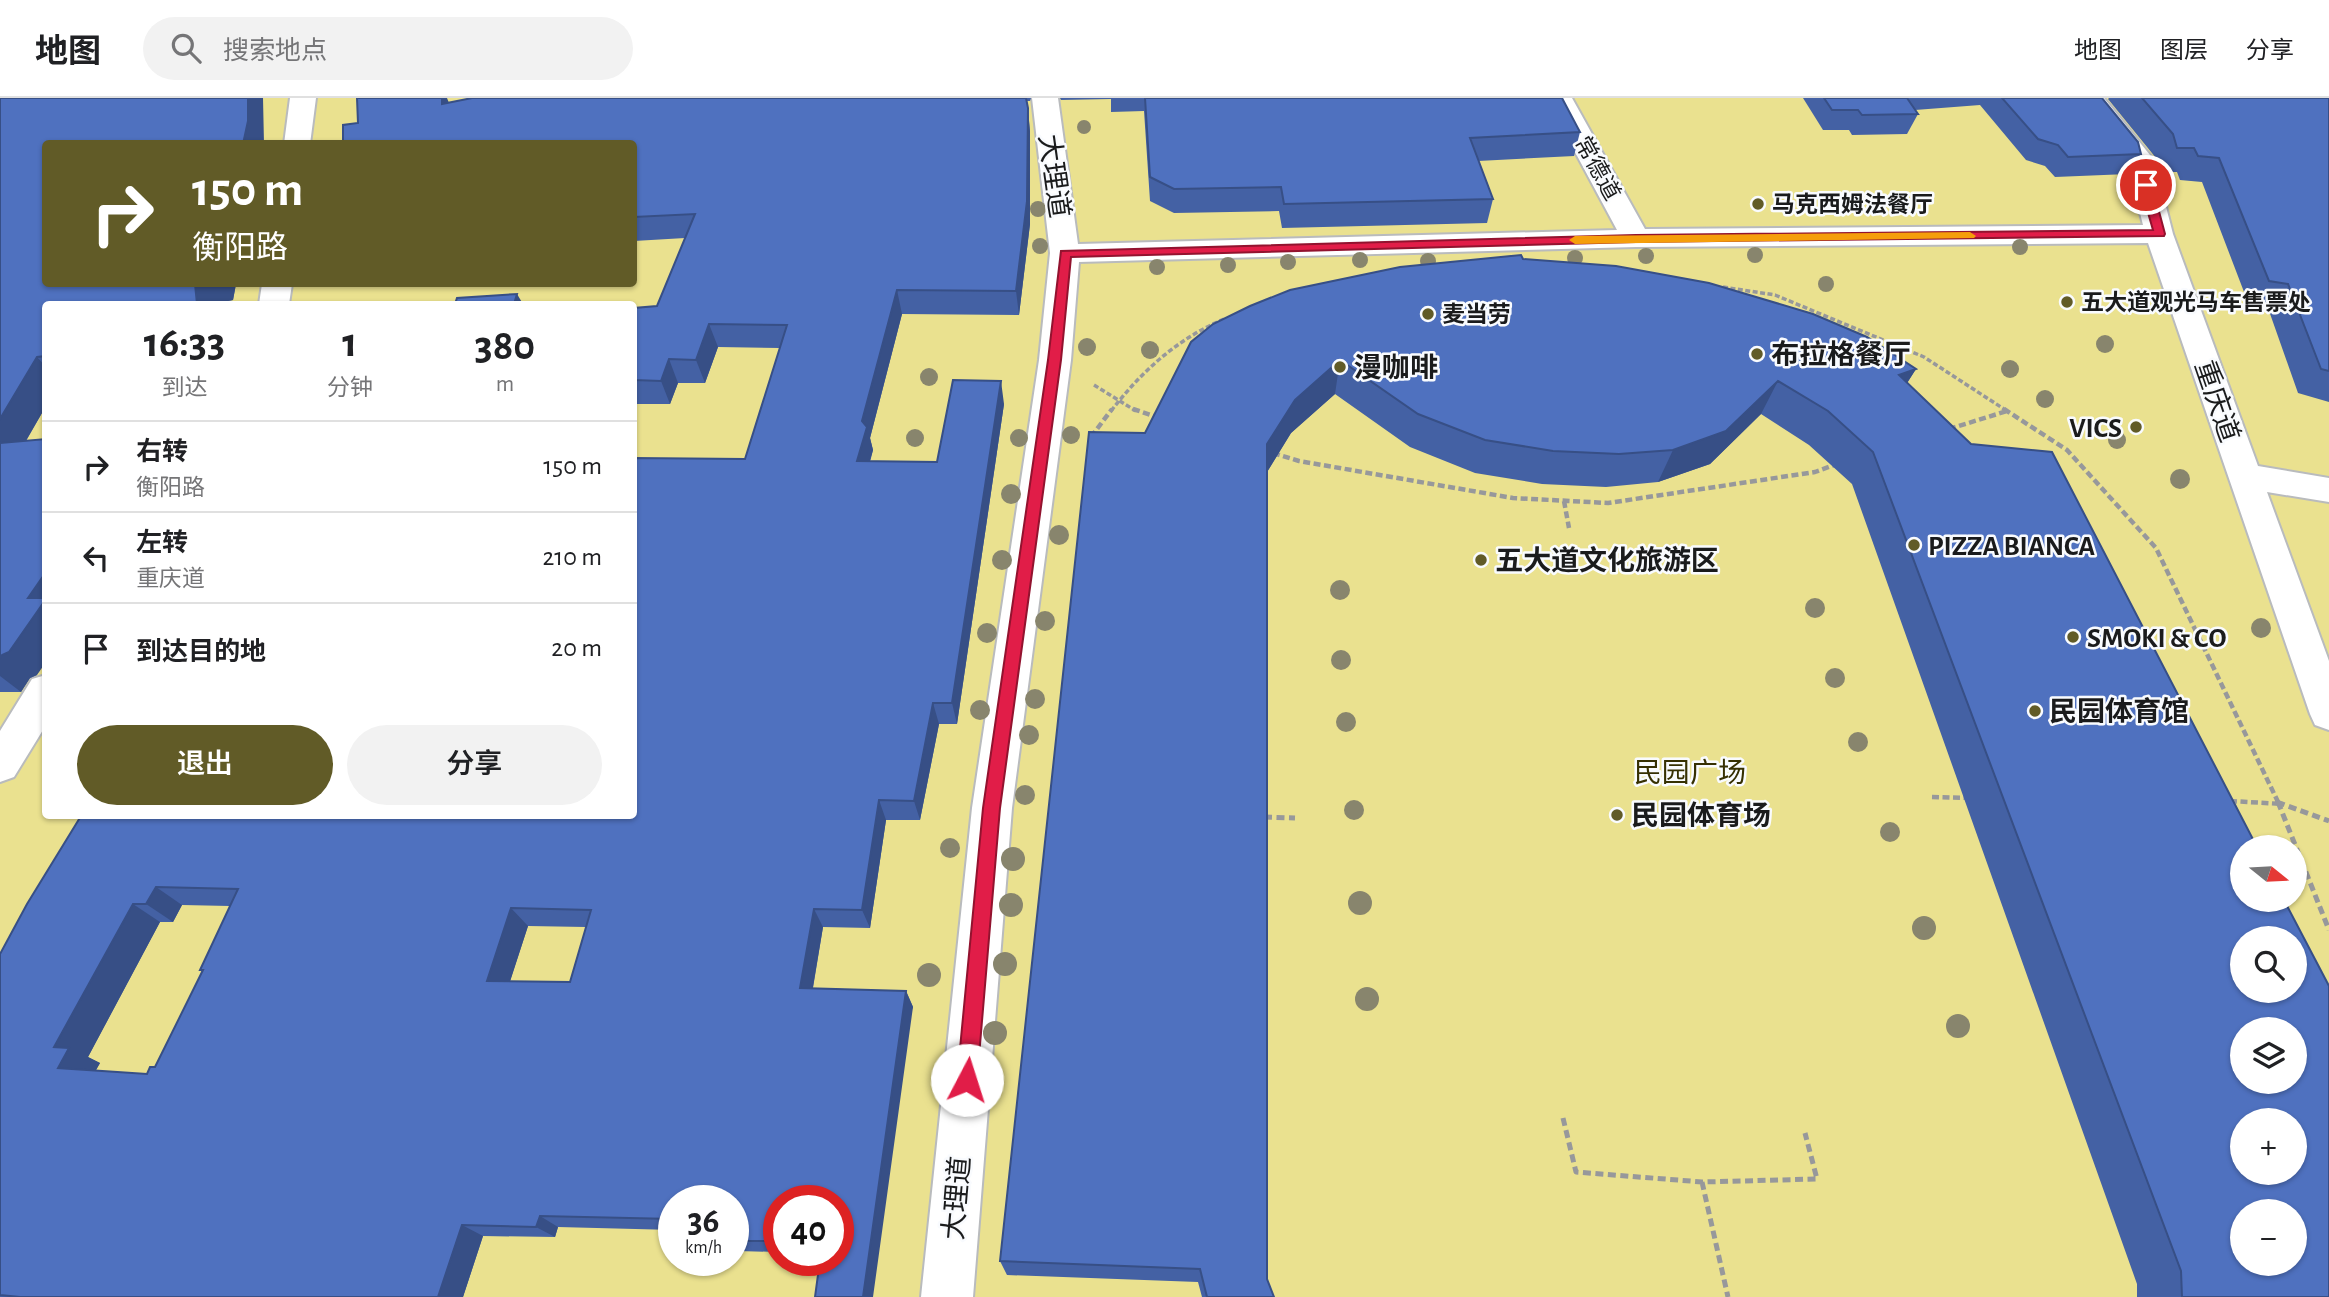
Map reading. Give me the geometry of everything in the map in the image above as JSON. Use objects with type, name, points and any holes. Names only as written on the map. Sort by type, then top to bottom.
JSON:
[{"type":"street","points":[[298,140],[303,98]]},
{"type":"street","name":"大理道","points":[[947,1297],[992,808],[1055,360],[1065,253],[1045,98]]},
{"type":"street","name":"常德道","points":[[1559,98],[1636,238]]},
{"type":"street","name":"重庆道","points":[[2090,98],[2140,160],[2160,234],[2329,714]]},
{"type":"street","points":[[1065,253],[1636,238],[2160,234]]},
{"type":"street","points":[[2245,476],[2329,490]]},
{"type":"street","points":[[0,765],[42,697]]},
{"type":"path","points":[[1710,285],[1775,295],[1924,357],[2067,450],[2156,548],[2278,802],[2329,930]]},
{"type":"path","points":[[1088,442],[1118,400],[1153,363],[1205,326],[1230,317]]},
{"type":"path","points":[[1055,360],[1136,411],[1161,419]]},
{"type":"path","points":[[1943,431],[2007,411]]},
{"type":"path","points":[[1261,450],[1299,461],[1499,496],[1608,503],[1815,472],[1840,463]]},
{"type":"path","points":[[1564,501],[1569,528]]},
{"type":"path","points":[[1932,797],[1973,798]]},
{"type":"path","points":[[2222,801],[2278,802],[2329,821]]},
{"type":"path","points":[[1253,816],[1295,818]]},
{"type":"path","points":[[1563,1118],[1576,1172],[1702,1182],[1817,1179],[1805,1133]]},
{"type":"path","points":[[1702,1182],[1728,1297]]},
{"type":"green space","name":"五大道文化旅游区","points":[[0,98],[2329,98],[2329,1297],[0,1297]]},
{"type":"building","points":[[0,98],[248,98],[248,121],[244,140],[42,140],[42,287],[195,287],[197,301],[42,301],[42,356],[37,357],[0,419]]},
{"type":"building","points":[[357,98],[442,98],[442,104],[472,98],[1026,98],[1027,201],[1016,291],[897,290],[862,421],[867,427],[857,461],[937,462],[953,380],[1001,381],[952,703],[933,703],[914,801],[879,800],[862,910],[814,909],[800,988],[906,991],[863,1297],[815,1297],[818,1276],[854,1276],[854,1185],[763,1185],[763,1241],[749,1241],[749,1185],[658,1185],[658,1219],[540,1216],[536,1227],[462,1225],[438,1297],[0,1295],[0,954],[79,819],[637,819],[637,458],[745,459],[787,325],[709,324],[696,360],[669,359],[661,381],[637,380],[637,308],[657,306],[695,214],[637,217],[637,140],[343,140],[343,125],[358,123]],"holes":[[[156,887],[238,889],[200,970],[203,970],[155,1067],[150,1067],[147,1074],[58,1068],[69,1048],[54,1047],[133,904],[146,904]],[[511,908],[591,910],[570,982],[487,981]]]},
{"type":"building","points":[[1145,98],[1562,98],[1580,132],[1470,138],[1493,199],[1284,204],[1281,187],[1174,189],[1150,177]]},
{"type":"building","points":[[1824,98],[1907,98],[1918,114],[1862,115],[1858,110],[1832,110]]},
{"type":"building","points":[[2002,98],[2102,98],[2138,142],[2141,154],[2068,157],[2058,145],[2038,139]]},
{"type":"building","points":[[2142,98],[2329,98],[2329,371],[2321,369],[2288,284],[2269,281],[2219,158],[2198,156],[2194,148],[2177,148],[2173,134]]},
{"type":"building","name":"民园体育馆","points":[[1521,255],[1523,259],[1616,266],[1709,283],[1813,314],[1867,337],[1916,369],[1899,375],[1971,444],[2052,452],[2251,835],[2230,835],[2230,912],[2290,912],[2298,926],[2230,926],[2230,1003],[2307,1003],[2307,944],[2329,986],[2329,1297],[2182,1297],[2181,1271],[1873,452],[1828,411],[1778,381],[1726,431],[1673,450],[1619,454],[1553,451],[1485,440],[1418,414],[1340,360],[1295,400],[1267,444],[1267,1279],[1274,1297],[1207,1297],[1200,1269],[1000,1261],[1089,432],[1145,433],[1191,342],[1213,324],[1290,290],[1400,267]]},
{"type":"building","points":[[517,294],[515,301],[456,301],[457,298]]},
{"type":"building","points":[[42,439],[42,578],[28,598],[42,598],[42,605],[9,652],[0,658],[0,443]]},
{"type":"slow traffic","points":[[1575,240],[1970,236]]},
{"type":"place","name":"马克西姆法餐厅","points":[[1758,204]]},
{"type":"place","name":"五大道观光马车售票处","points":[[2067,302]]},
{"type":"place","name":"麦当劳","points":[[1428,314]]},
{"type":"place","name":"布拉格餐厅","points":[[1757,354]]},
{"type":"place","name":"漫咖啡","points":[[1340,367]]},
{"type":"place","name":"VICS","points":[[2136,427]]},
{"type":"place","name":"PIZZA BIANCA","points":[[1914,545]]},
{"type":"place","name":"五大道文化旅游区","points":[[1481,560]]},
{"type":"place","name":"SMOKI & CO","points":[[2073,637]]},
{"type":"place","name":"民园体育馆","points":[[2035,711]]},
{"type":"place","name":"民园体育场","points":[[1617,815]]},
{"type":"route","points":[[967,1080],[992,808],[1055,360],[1065,253],[1636,238],[2160,234],[2146,185]]},
{"type":"park label","name":"民园广场","points":[[1690,772]]}]
